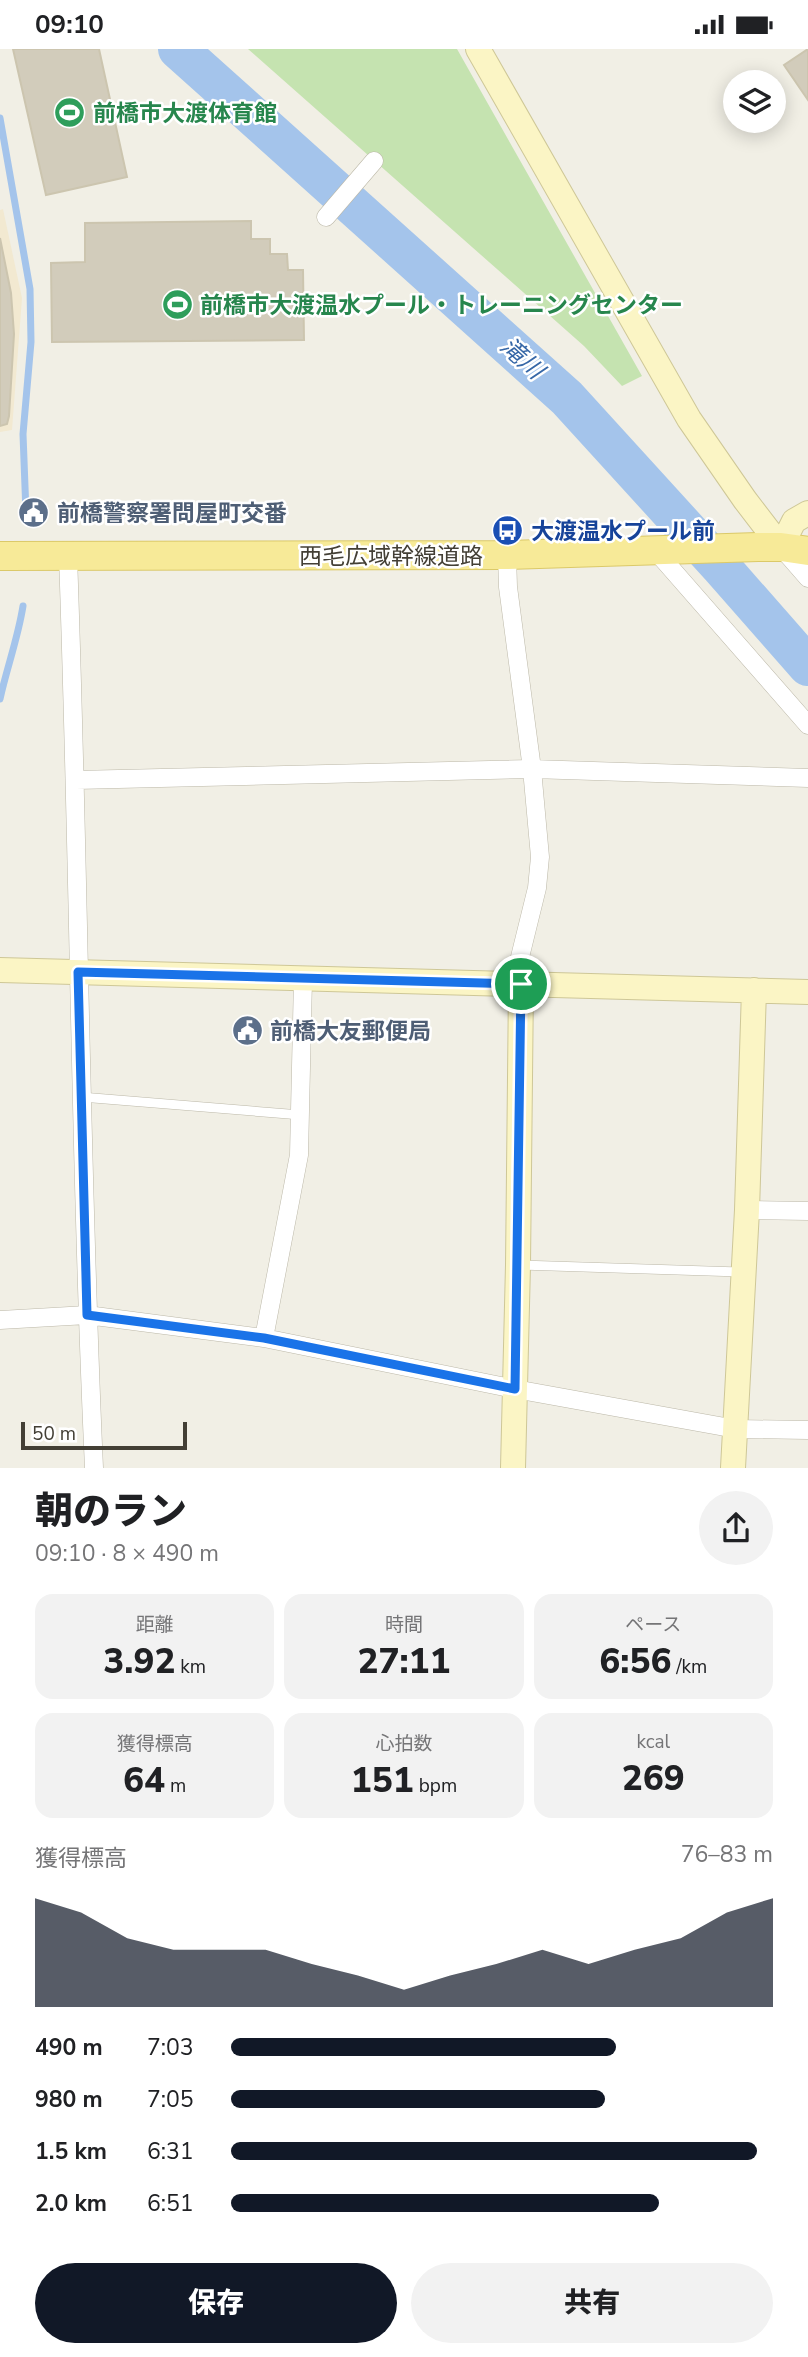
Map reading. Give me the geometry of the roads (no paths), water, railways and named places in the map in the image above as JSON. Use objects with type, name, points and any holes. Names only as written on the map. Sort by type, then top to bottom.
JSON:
[{"type":"main road","name":"西毛広域幹線道路","points":[[0,556],[507,555],[789,546]]},
{"type":"street","points":[[478,49],[689,419],[745,500],[789,546],[808,578]]},
{"type":"street","points":[[326,217],[374,161]]},
{"type":"street","points":[[789,546],[794,521],[808,513]]},
{"type":"street","points":[[662,549],[808,725]]},
{"type":"street","points":[[507,555],[508,587],[533,769],[539,870],[520,957],[518,1265],[513,1468]]},
{"type":"street","points":[[68,556],[76,780],[87,1315],[94,1468]]},
{"type":"street","points":[[76,780],[533,769],[808,778]]},
{"type":"street","points":[[0,970],[808,992]]},
{"type":"street","points":[[264,1338],[296,1178],[301,1115],[303,979]]},
{"type":"street","points":[[733,1468],[747,1210],[754,990]]},
{"type":"street","points":[[747,1210],[808,1212]]},
{"type":"street","points":[[0,1320],[87,1315],[264,1338],[515,1389],[736,1429],[808,1430]]},
{"type":"lane","points":[[81,1097],[301,1115]]},
{"type":"lane","points":[[518,1265],[743,1272]]},
{"type":"waterway","name":"滝川","points":[[178,49],[567,398],[808,666]]},
{"type":"waterway","points":[[0,118],[30,289],[31,342],[23,434],[26,513]]},
{"type":"waterway","points":[[0,699],[23,606]]},
{"type":"place","name":"前橋市大渡体育館","points":[[70,113]]},
{"type":"place","name":"前橋市大渡温水プール・トレーニングセンター","points":[[177,305]]},
{"type":"place","name":"前橋警察署問屋町交番","points":[[34,513]]},
{"type":"place","name":"大渡温水プール前","points":[[508,531]]},
{"type":"place","name":"前橋大友郵便局","points":[[247,1031]]}]
